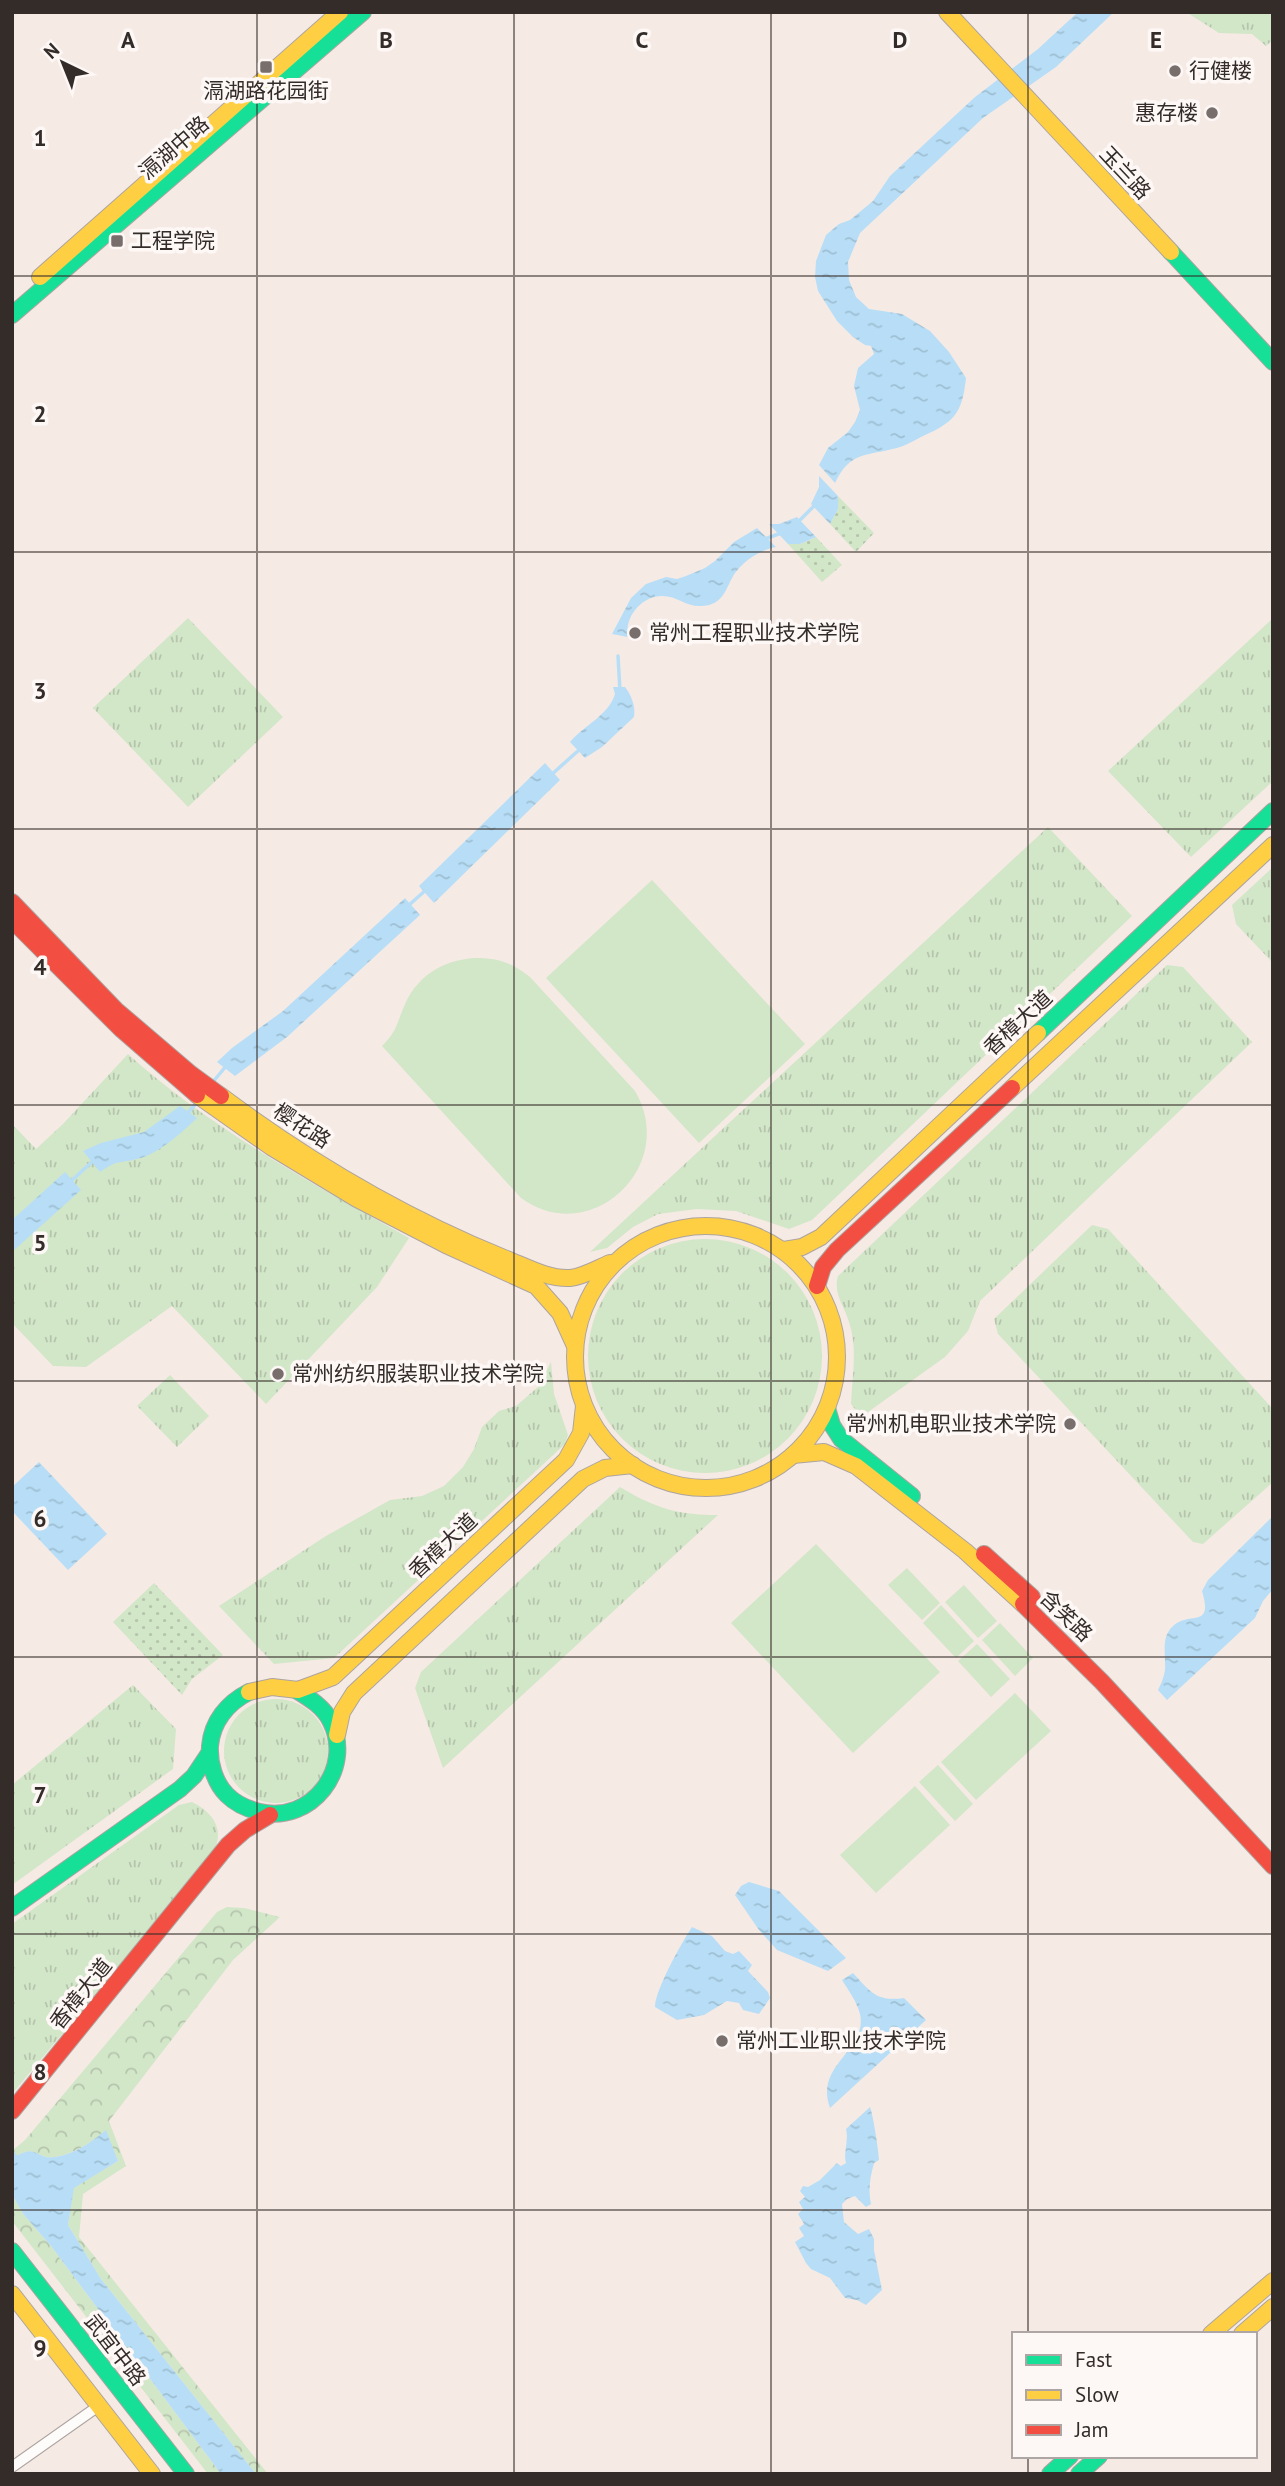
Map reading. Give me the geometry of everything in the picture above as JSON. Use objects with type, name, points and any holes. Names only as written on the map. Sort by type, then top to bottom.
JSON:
[{"type":"street","name":"滆湖中路","points":[[12,302],[340,12]]},
{"type":"street","name":"滆湖中路","points":[[12,315],[363,12]]},
{"type":"street","name":"玉兰路","points":[[947,12],[1005,67]]},
{"type":"street","name":"玉兰路","points":[[960,12],[1029,94],[1273,362]]},
{"type":"street","name":"玉兰路","points":[[1029,94],[1273,347]]},
{"type":"street","name":"香樟大道","points":[[784,1250],[802,1247],[821,1237],[1273,811]]},
{"type":"street","name":"香樟大道","points":[[817,1286],[823,1267],[837,1250],[1273,845]]},
{"type":"street","name":"樱花路","points":[[12,902],[116,1010],[196,1086]]},
{"type":"street","name":"樱花路","points":[[12,919],[117,1026],[316,1175],[383,1213],[537,1286],[551,1298],[561,1313],[576,1350]]},
{"type":"street","name":"樱花路","points":[[216,1101],[399,1209],[465,1242],[548,1276],[572,1279],[623,1257]]},
{"type":"street","points":[[707,1225],[724,1226],[756,1235],[784,1250],[804,1268],[817,1286],[831,1315],[838,1354],[836,1378],[827,1408],[811,1435],[784,1462],[752,1479],[728,1486],[682,1486],[648,1474],[634,1465],[605,1440],[591,1420],[580,1392],[575,1365],[577,1334],[585,1306],[597,1284],[635,1247],[669,1231],[707,1225]]},
{"type":"street","name":"香樟大道","points":[[296,1690],[316,1685],[333,1676],[566,1460],[581,1433],[585,1404]]},
{"type":"street","name":"含笑路","points":[[827,1408],[832,1425],[841,1438],[1010,1576],[1070,1634],[1273,1850]]},
{"type":"street","name":"含笑路","points":[[793,1454],[812,1451],[832,1454],[854,1465],[950,1538],[1025,1604],[1090,1669],[1273,1866]]},
{"type":"street","points":[[209,1752],[213,1773],[223,1791],[239,1805],[259,1814],[281,1816],[302,1809],[320,1797],[332,1778],[338,1757],[337,1735],[342,1712],[354,1693],[583,1479],[605,1468],[634,1465]]},
{"type":"street","points":[[12,1908],[180,1789],[194,1776],[209,1752],[213,1732],[222,1714],[237,1699],[255,1690],[275,1687],[296,1690],[314,1700],[328,1715],[337,1735]]},
{"type":"street","name":"香樟大道","points":[[12,2111],[228,1845],[245,1830],[270,1815]]},
{"type":"street","name":"武宜中路","points":[[12,2251],[186,2474]]},
{"type":"street","points":[[1213,2332],[1273,2280]]},
{"type":"street","points":[[12,2294],[152,2474]]},
{"type":"street","points":[[1244,2332],[1273,2307]]},
{"type":"street","points":[[12,2467],[100,2405]]},
{"type":"street","points":[[1050,2474],[1068,2458]]},
{"type":"street","points":[[1079,2474],[1097,2458]]},
{"type":"green space","points":[[1186,12],[1273,12],[1273,40],[1266,46],[1252,34],[1219,33]]},
{"type":"green space","points":[[838,496],[874,533],[856,552],[830,524],[838,509]]},
{"type":"green space","points":[[816,537],[842,565],[822,582],[788,544],[800,544]]},
{"type":"green space","points":[[188,618],[283,717],[188,807],[93,708]]},
{"type":"green space","points":[[1273,618],[1273,781],[1191,857],[1108,771]]},
{"type":"green space","points":[[1048,827],[1132,916],[812,1220],[789,1229],[736,1211],[697,1209],[658,1214],[633,1227],[607,1248],[590,1252]]},
{"type":"green space","points":[[1273,867],[1273,963],[1236,924],[1232,905]]},
{"type":"green space","points":[[652,880],[805,1044],[699,1143],[546,978]]},
{"type":"green space","points":[[475,958],[504,962],[530,977],[635,1091],[646,1119],[646,1147],[637,1171],[621,1192],[599,1206],[575,1213],[548,1211],[521,1198],[382,1046],[395,1029],[408,998],[422,979],[452,962]]},
{"type":"green space","points":[[1167,965],[1183,967],[1252,1042],[980,1301],[968,1331],[945,1357],[861,1417],[851,1404],[854,1363],[852,1332],[838,1294],[838,1276]]},
{"type":"green space","points":[[128,1054],[193,1107],[263,1154],[409,1238],[377,1287],[266,1404],[172,1306],[86,1367],[53,1366],[12,1323],[12,1124],[36,1149]]},
{"type":"green space","points":[[1092,1225],[1108,1229],[1273,1409],[1273,1482],[1203,1544],[1193,1542],[998,1334],[994,1319]]},
{"type":"green space","points":[[694,1239],[716,1239],[750,1248],[788,1273],[813,1311],[820,1333],[820,1379],[813,1401],[788,1439],[760,1459],[739,1468],[716,1473],[694,1473],[671,1468],[650,1459],[631,1447],[614,1430],[593,1390],[588,1367],[588,1345],[593,1322],[602,1301],[614,1282],[631,1265],[671,1244]]},
{"type":"green space","points":[[551,1362],[554,1394],[568,1435],[565,1444],[334,1658],[274,1664],[219,1606],[326,1536],[390,1500],[422,1496],[444,1486],[463,1467],[474,1449],[482,1427],[499,1411],[516,1406],[538,1387]]},
{"type":"green space","points":[[170,1375],[209,1416],[177,1447],[137,1406]]},
{"type":"green space","points":[[620,1487],[667,1509],[690,1514],[718,1515],[443,1768],[415,1688],[421,1672]]},
{"type":"green space","points":[[816,1544],[940,1672],[853,1753],[731,1623]]},
{"type":"green space","points":[[907,1568],[940,1603],[922,1620],[888,1585]]},
{"type":"green space","points":[[154,1583],[223,1655],[192,1679],[182,1695],[113,1622]]},
{"type":"green space","points":[[964,1585],[997,1621],[978,1638],[945,1602]]},
{"type":"green space","points":[[941,1605],[974,1641],[956,1658],[923,1623]]},
{"type":"green space","points":[[1000,1623],[1033,1658],[1015,1676],[982,1640]]},
{"type":"green space","points":[[977,1644],[1010,1679],[991,1697],[958,1661]]},
{"type":"green space","points":[[133,1685],[176,1729],[173,1769],[12,1885],[12,1785]]},
{"type":"green space","points":[[1015,1693],[1051,1731],[976,1800],[941,1762]]},
{"type":"green space","points":[[276,1699],[296,1703],[313,1714],[324,1731],[328,1751],[324,1771],[313,1788],[296,1799],[276,1803],[256,1799],[239,1788],[228,1771],[224,1751],[228,1731],[239,1714],[256,1703]]},
{"type":"green space","points":[[938,1765],[973,1804],[955,1821],[919,1782]]},
{"type":"green space","points":[[915,1786],[950,1825],[876,1893],[840,1855]]},
{"type":"green space","points":[[192,1802],[206,1811],[215,1823],[218,1837],[213,1853],[12,2094],[12,1924],[179,1805]]},
{"type":"green space","points":[[227,1907],[244,1908],[280,1917],[233,1960],[109,2121],[126,2166],[83,2194],[79,2237],[268,2474],[256,2474],[101,2279],[68,2225],[73,2188],[118,2161],[105,2131],[82,2147],[62,2156],[48,2157],[31,2151],[12,2159],[12,2151],[25,2140],[217,1912]]},
{"type":"green space","points":[[12,2195],[24,2215],[51,2246],[221,2474],[208,2474],[12,2221]]},
{"type":"water","points":[[1078,12],[1114,12],[1056,67],[983,118],[860,233],[848,262],[849,280],[856,297],[869,309],[902,314],[930,331],[949,352],[966,378],[959,409],[949,421],[903,446],[853,460],[835,483],[819,465],[828,448],[848,432],[855,422],[860,410],[854,386],[858,368],[874,354],[871,346],[853,337],[837,321],[818,291],[816,261],[826,235],[873,201],[890,176],[975,97],[1038,49]]},
{"type":"water","points":[[819,476],[838,496],[838,509],[830,524],[811,504],[819,487]]},
{"type":"water","points":[[797,517],[816,537],[800,544],[788,544],[769,524],[779,524]]},
{"type":"water","points":[[757,528],[776,547],[748,559],[735,573],[719,600],[709,605],[695,606],[668,597],[654,597],[641,604],[631,616],[628,637],[612,634],[631,598],[646,584],[666,577],[677,579],[705,568],[734,542]]},
{"type":"water","points":[[613,687],[625,687],[634,705],[634,717],[602,747],[585,758],[570,742],[612,702],[615,694]]},
{"type":"water","points":[[545,763],[560,780],[434,903],[419,886]]},
{"type":"water","points":[[405,898],[420,915],[287,1037],[235,1076],[217,1062],[283,1011]]},
{"type":"water","points":[[180,1106],[197,1118],[153,1153],[115,1163],[100,1172],[83,1151],[101,1143],[144,1132]]},
{"type":"water","points":[[65,1172],[81,1190],[12,1252],[12,1220]]},
{"type":"water","points":[[39,1462],[107,1534],[68,1570],[12,1511],[12,1487]]},
{"type":"water","points":[[1273,1516],[1273,1589],[1263,1601],[1255,1618],[1167,1700],[1158,1690],[1165,1670],[1165,1642],[1168,1632],[1178,1623],[1202,1615],[1205,1603],[1202,1591],[1208,1580]]},
{"type":"water","points":[[749,1882],[779,1891],[846,1958],[828,1971],[777,1950],[759,1930],[735,1895],[741,1886]]},
{"type":"water","points":[[692,1927],[712,1936],[725,1951],[733,1954],[739,1951],[752,1965],[748,1971],[768,1992],[770,1998],[759,2014],[743,2010],[739,2003],[727,2001],[704,2015],[677,2020],[655,2007],[664,1978]]},
{"type":"water","points":[[853,1973],[880,1997],[904,1998],[926,2020],[830,2108],[827,2093],[829,2080],[856,2038],[860,2027],[859,2010],[842,1980]]},
{"type":"water","points":[[870,2107],[879,2160],[874,2163],[871,2179],[871,2204],[866,2207],[855,2196],[842,2204],[844,2222],[858,2234],[869,2229],[874,2239],[882,2290],[866,2305],[845,2298],[830,2278],[811,2269],[795,2242],[804,2236],[799,2228],[804,2224],[798,2214],[803,2209],[799,2202],[805,2197],[800,2191],[803,2186],[808,2187],[820,2180],[837,2163],[841,2166],[846,2163],[846,2129]]},
{"type":"water","points":[[106,2130],[118,2161],[74,2188],[68,2225],[101,2279],[256,2474],[221,2474],[51,2246],[24,2215],[12,2195],[12,2159],[31,2151],[48,2157],[62,2156],[82,2147]]},
{"type":"waterway","points":[[799,521],[816,504]]},
{"type":"waterway","points":[[765,539],[781,533]]},
{"type":"waterway","points":[[618,656],[620,691]]},
{"type":"waterway","points":[[551,775],[579,750]]},
{"type":"waterway","points":[[409,905],[427,889]]},
{"type":"waterway","points":[[212,1083],[227,1065]]},
{"type":"waterway","points":[[186,1115],[199,1100]]},
{"type":"waterway","points":[[69,1183],[94,1160]]},
{"type":"waterway","points":[[12,2152],[18,2159]]},
{"type":"traffic: fast","points":[[12,315],[363,12]]},
{"type":"traffic: fast","points":[[1171,252],[1273,362]]},
{"type":"traffic: fast","points":[[1038,1033],[1273,811]]},
{"type":"traffic: fast","points":[[827,1408],[832,1425],[841,1439],[912,1496]]},
{"type":"traffic: fast","points":[[249,1692],[234,1702],[217,1721],[211,1737],[212,1766],[219,1785],[235,1801],[255,1811],[279,1814],[296,1810],[311,1801],[323,1789],[337,1758],[337,1740],[328,1717],[316,1703],[296,1690]]},
{"type":"traffic: fast","points":[[12,1908],[180,1789],[194,1776],[210,1752]]},
{"type":"traffic: fast","points":[[12,2251],[186,2474]]},
{"type":"traffic: fast","points":[[1050,2474],[1068,2458]]},
{"type":"traffic: fast","points":[[1079,2474],[1097,2458]]},
{"type":"traffic: slow","points":[[40,277],[340,12]]},
{"type":"traffic: slow","points":[[947,12],[1171,252]]},
{"type":"traffic: slow","points":[[1012,1088],[1273,845]]},
{"type":"traffic: slow","points":[[784,1250],[802,1247],[821,1237],[1038,1033]]},
{"type":"traffic: slow","points":[[197,1095],[271,1147],[357,1199],[446,1245],[536,1286],[560,1313],[575,1346]]},
{"type":"traffic: slow","points":[[221,1096],[288,1143],[357,1186],[466,1242],[536,1271],[561,1278],[580,1276],[610,1263]]},
{"type":"traffic: slow","points":[[706,1226],[732,1229],[756,1236],[779,1248],[799,1264],[815,1284],[827,1307],[834,1331],[837,1357],[834,1383],[827,1407],[815,1430],[799,1450],[779,1466],[756,1478],[732,1485],[706,1488],[680,1485],[656,1478],[633,1466],[613,1450],[597,1430],[585,1407],[578,1383],[575,1357],[578,1331],[585,1307],[597,1284],[613,1264],[633,1248],[656,1236],[680,1229],[706,1226]]},
{"type":"traffic: slow","points":[[249,1692],[272,1687],[298,1690],[333,1677],[566,1460],[581,1433],[584,1406]]},
{"type":"traffic: slow","points":[[793,1455],[824,1452],[856,1466],[965,1551],[1023,1604]]},
{"type":"traffic: slow","points":[[337,1735],[342,1712],[354,1693],[583,1479],[605,1468],[633,1465]]},
{"type":"traffic: slow","points":[[1213,2332],[1273,2281]]},
{"type":"traffic: slow","points":[[12,2294],[152,2474]]},
{"type":"traffic: slow","points":[[1244,2332],[1273,2307]]},
{"type":"traffic: jam","points":[[12,902],[116,1010],[221,1096]]},
{"type":"traffic: jam","points":[[12,920],[121,1029],[197,1095]]},
{"type":"traffic: jam","points":[[817,1286],[823,1267],[837,1250],[1012,1088]]},
{"type":"traffic: jam","points":[[984,1554],[1032,1597]]},
{"type":"traffic: jam","points":[[1023,1604],[1102,1682],[1273,1866]]},
{"type":"traffic: jam","points":[[12,2111],[228,1845],[245,1830],[270,1815]]},
{"type":"place","name":"滆湖路花园街","points":[[266,67]]},
{"type":"place","name":"行健楼","points":[[1175,71]]},
{"type":"place","name":"惠存楼","points":[[1212,113]]},
{"type":"place","name":"工程学院","points":[[117,241]]},
{"type":"place","name":"常州工程职业技术学院","points":[[635,633]]},
{"type":"place","name":"常州纺织服装职业技术学院","points":[[278,1374]]},
{"type":"place","name":"常州机电职业技术学院","points":[[1070,1424]]},
{"type":"place","name":"常州工业职业技术学院","points":[[722,2041]]}]
